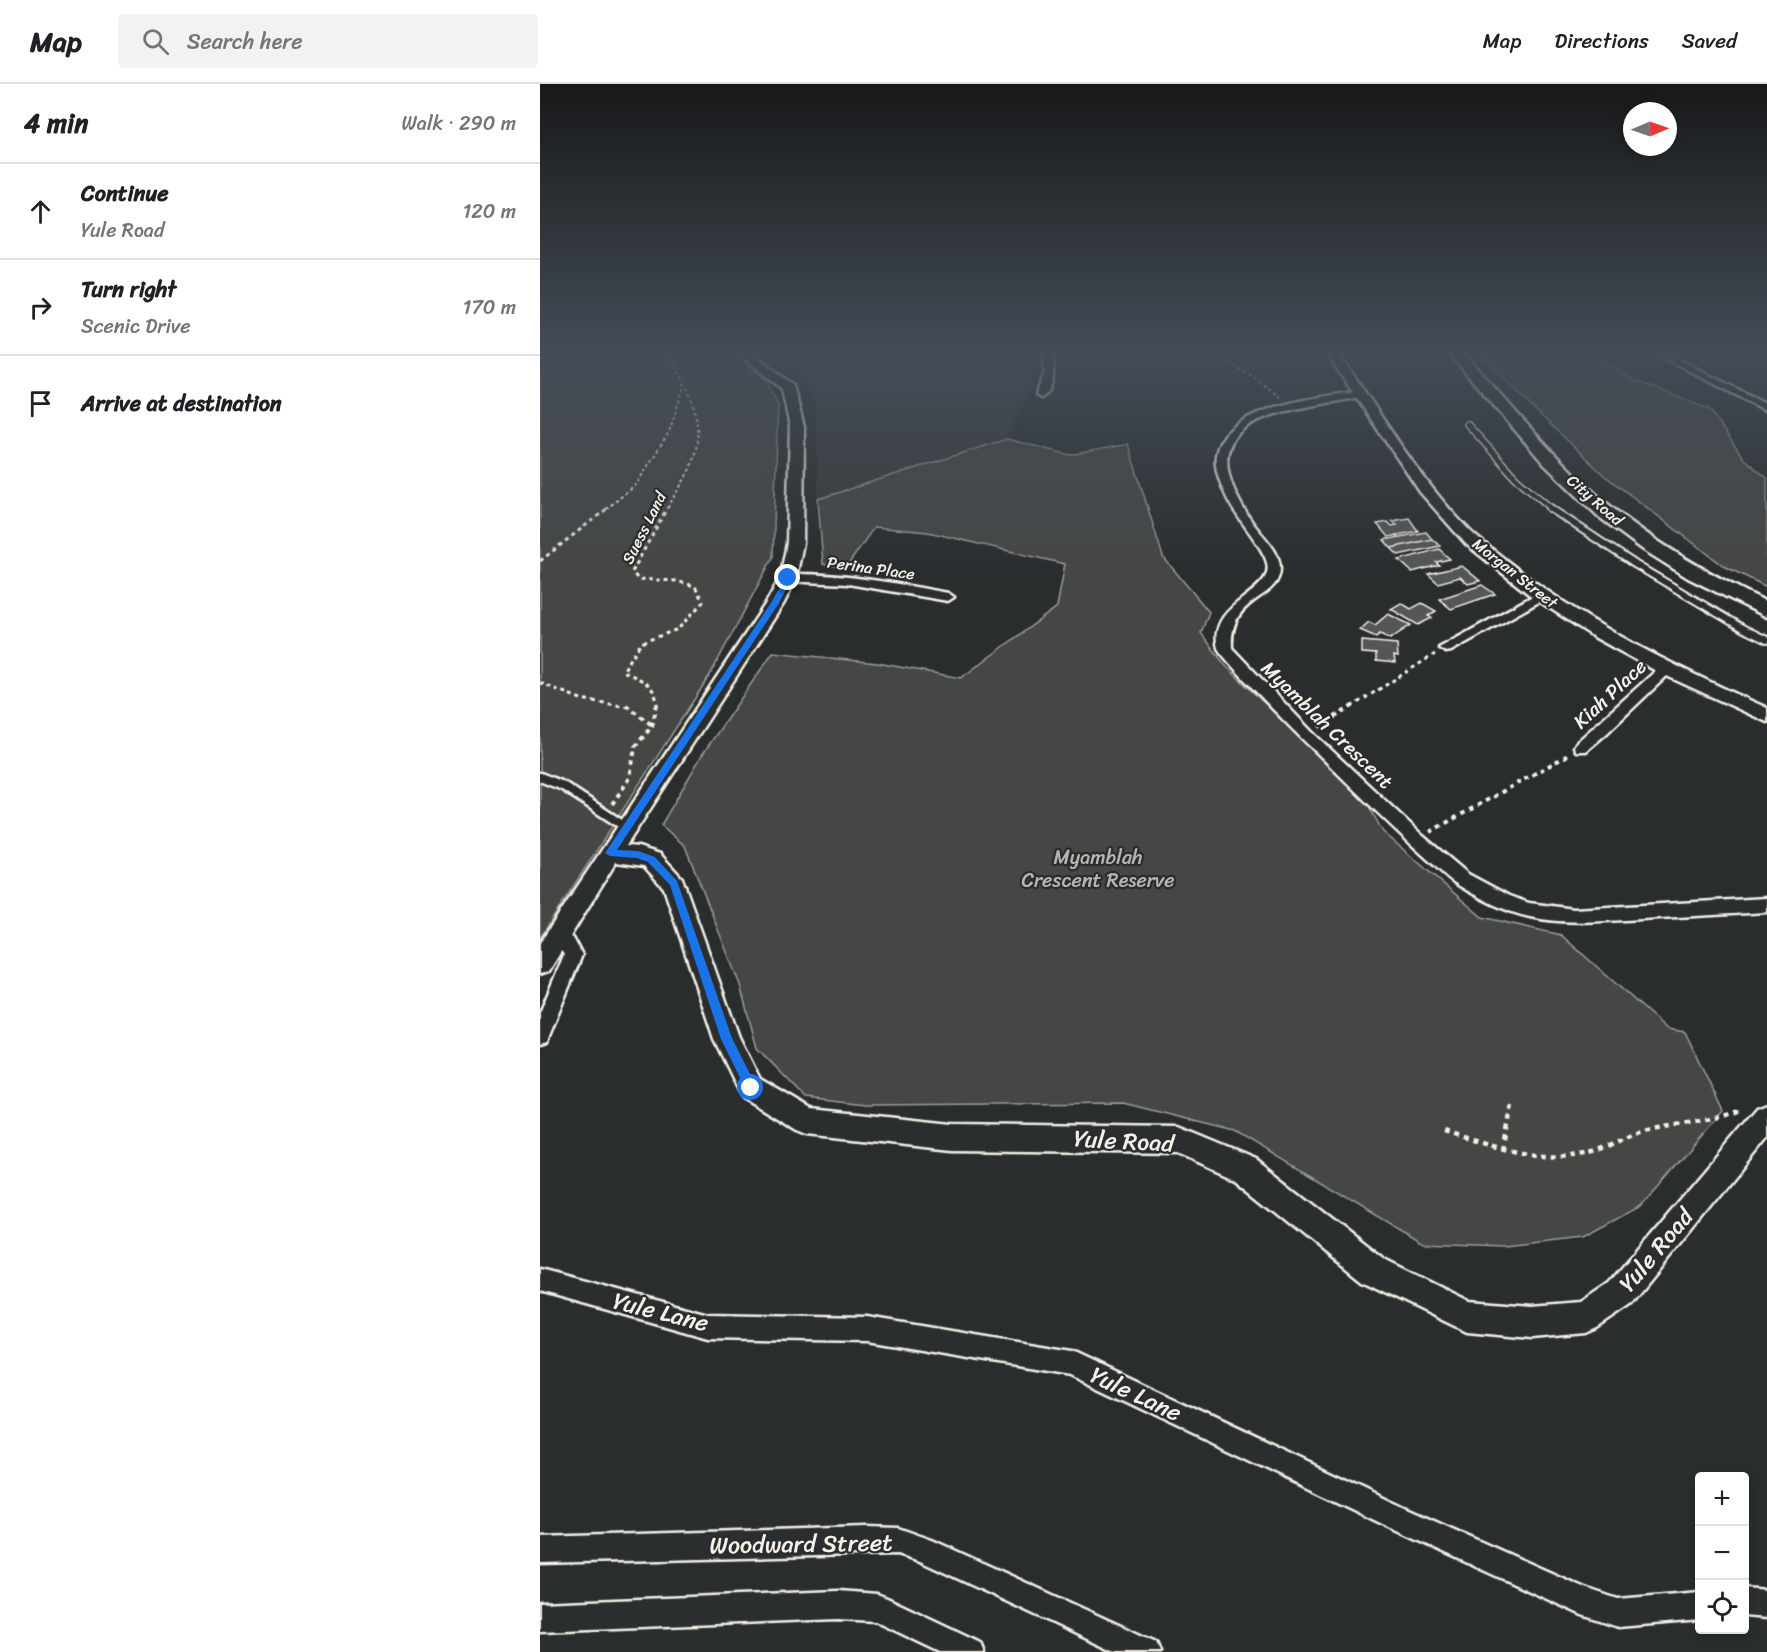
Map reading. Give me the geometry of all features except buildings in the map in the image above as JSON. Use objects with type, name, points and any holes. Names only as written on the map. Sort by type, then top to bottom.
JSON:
[{"type":"highway","name":"City Road","points":[[1519,424],[1556,466],[1588,497],[1666,554],[1767,610]]},
{"type":"street","points":[[540,964],[610,853],[775,603],[788,578],[795,543],[796,424]]},
{"type":"street","name":"Myamblah Crescent","points":[[1245,424],[1227,438],[1221,452],[1223,472],[1244,518],[1273,559],[1274,571],[1268,584],[1225,621],[1222,633],[1225,649],[1307,735],[1417,840],[1462,879],[1503,901],[1529,910],[1574,916],[1767,905]]},
{"type":"street","name":"Morgan Street","points":[[1383,424],[1432,496],[1463,533],[1540,596],[1597,633],[1665,670],[1767,716]]},
{"type":"street","name":"Perina Place","points":[[788,578],[816,576],[948,597]]},
{"type":"street","points":[[1446,648],[1540,596]]},
{"type":"street","name":"Kiah Place","points":[[1581,747],[1665,670]]},
{"type":"street","name":"Yule Road","points":[[610,853],[638,855],[652,860],[674,884],[727,1039],[751,1088],[807,1121],[952,1137],[1179,1140],[1246,1169],[1373,1270],[1467,1317],[1532,1322],[1586,1317],[1620,1294],[1758,1110]]},
{"type":"street","points":[[540,1036],[573,955],[567,943],[557,937]]},
{"type":"street","name":"Yule Lane","points":[[540,1280],[708,1326],[867,1329],[1072,1364],[1398,1518],[1582,1601],[1617,1613],[1695,1606]]},
{"type":"street","name":"Woodward Street","points":[[540,1550],[867,1540],[898,1542],[923,1550],[1146,1652]]},
{"type":"street","points":[[1749,1602],[1767,1604]]},
{"type":"street","points":[[540,1617],[838,1605],[877,1608],[970,1652]]},
{"type":"lane","points":[[1467,424],[1506,470],[1535,495],[1594,538],[1744,630],[1767,640]]},
{"type":"lane","points":[[540,777],[553,780],[627,828]]},
{"type":"path","points":[[540,561],[636,485],[672,424]]},
{"type":"path","name":"Suess Land","points":[[603,814],[625,788],[632,770],[631,760],[635,747],[652,726],[657,695],[649,683],[623,670],[641,643],[678,629],[703,602],[695,586],[676,581],[638,579],[632,572],[693,461],[696,447],[695,424]]},
{"type":"path","points":[[1307,735],[1446,648]]},
{"type":"path","points":[[540,683],[581,699],[626,705],[652,726]]},
{"type":"path","points":[[1417,840],[1581,747]]},
{"type":"path","points":[[1503,1150],[1512,1105]]},
{"type":"path","points":[[1444,1131],[1503,1150],[1549,1157],[1586,1154],[1640,1131],[1725,1117],[1742,1109],[1758,1110]]},
{"type":"shaded area","points":[[816,424],[1014,424],[1007,439],[818,499]]},
{"type":"green space","points":[[540,424],[777,424],[773,557],[710,675],[540,938]]},
{"type":"green space","points":[[1550,424],[1720,424],[1744,459],[1767,478],[1767,587],[1724,566],[1605,476]]},
{"type":"green space","name":"Myamblah Crescent Reserve","points":[[1007,439],[1070,455],[1128,444],[1163,557],[1209,612],[1201,633],[1225,665],[1367,803],[1383,832],[1482,917],[1561,935],[1667,1029],[1685,1032],[1723,1111],[1641,1206],[1583,1237],[1504,1246],[1423,1243],[1235,1131],[1123,1103],[865,1105],[806,1098],[757,1048],[740,985],[685,846],[661,825],[702,755],[773,652],[877,663],[961,678],[1057,607],[1065,564],[928,532],[874,527],[846,568],[823,564],[818,499]]},
{"type":"route","points":[[751,1088],[727,1039],[674,884],[652,860],[638,855],[610,853],[722,680],[775,603],[788,578]]}]
